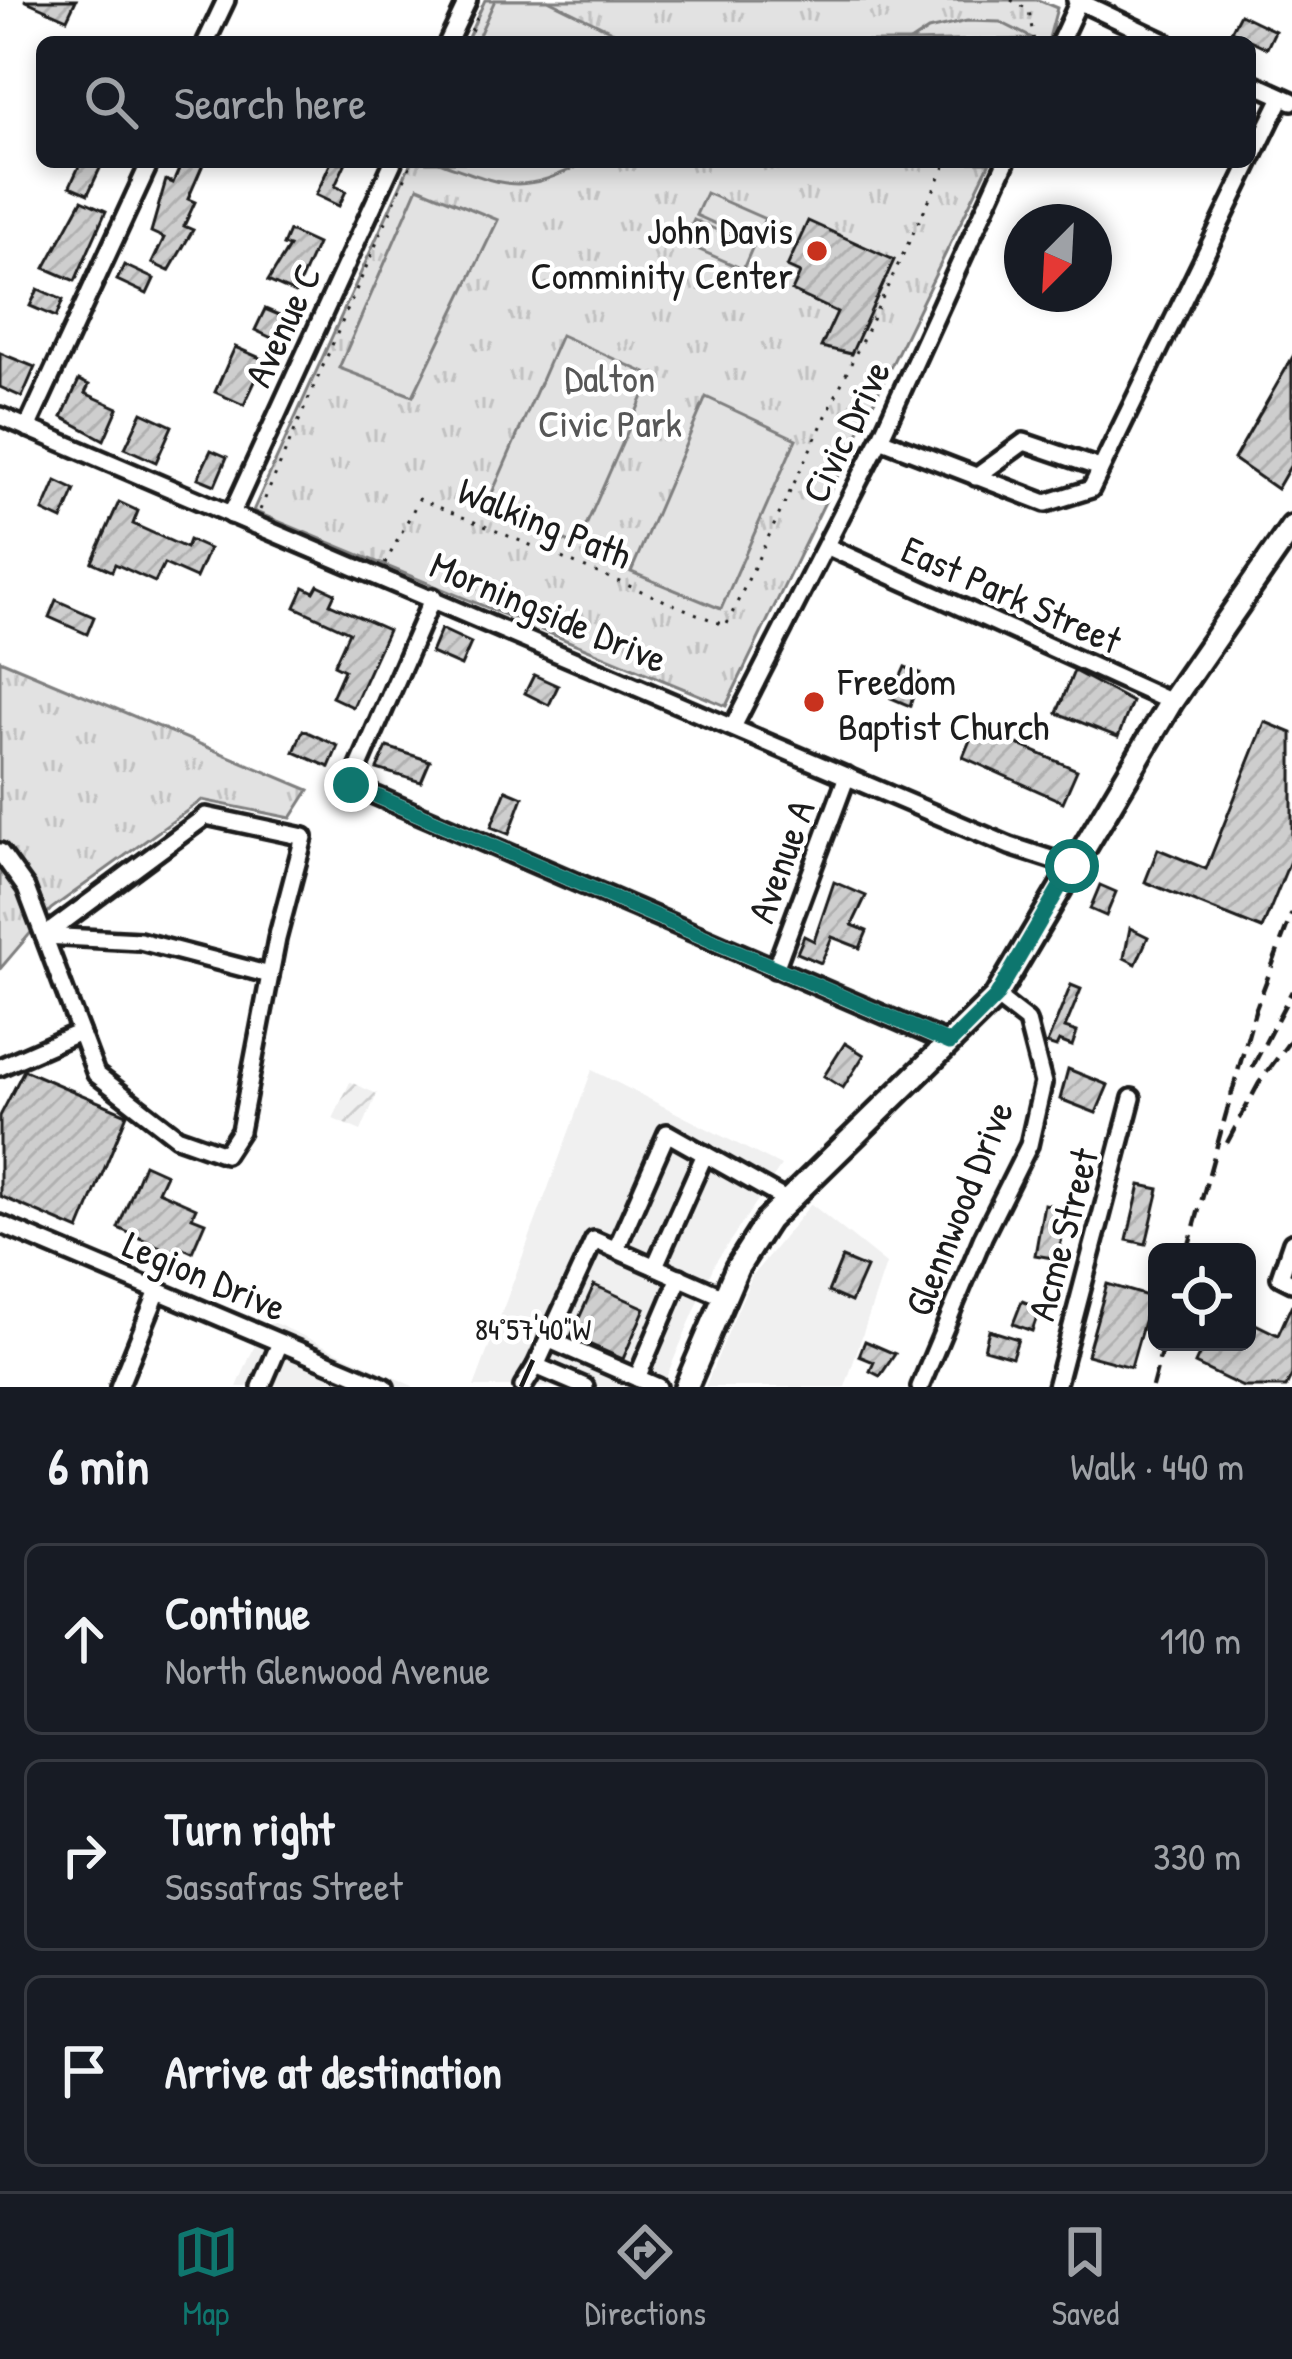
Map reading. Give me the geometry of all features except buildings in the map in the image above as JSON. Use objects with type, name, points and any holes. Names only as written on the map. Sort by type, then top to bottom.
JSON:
[{"type":"main road","points":[[686,1387],[736,1268],[787,1200],[996,997],[1171,702],[1292,527]]},
{"type":"street","points":[[209,36],[226,0]]},
{"type":"street","points":[[451,36],[468,0]]},
{"type":"street","points":[[1062,36],[1077,1],[1152,36]]},
{"type":"street","points":[[1256,85],[1287,99],[1256,160]]},
{"type":"street","points":[[27,428],[148,168]]},
{"type":"street","name":"Avenue C","points":[[231,514],[390,168]]},
{"type":"street","name":"Civic Drive","points":[[734,724],[880,439],[1003,168]]},
{"type":"street","points":[[880,439],[1046,502],[1091,489],[1252,168]]},
{"type":"street","name":"Morningside Drive","points":[[0,416],[734,724],[847,776],[1072,866]]},
{"type":"street","points":[[976,477],[1024,442],[1100,467]]},
{"type":"street","name":"East Park Street","points":[[826,546],[1171,702]]},
{"type":"street","points":[[433,597],[351,785],[950,1043]]},
{"type":"street","name":"Avenue A","points":[[775,970],[847,776]]},
{"type":"street","points":[[0,852],[26,888],[44,936],[80,1032],[96,1074],[177,1137],[225,1154],[240,1131],[270,975],[304,837],[206,816],[44,936]]},
{"type":"street","points":[[44,936],[140,941],[270,975]]},
{"type":"street","name":"Glennwood Drive","points":[[920,1387],[982,1237],[1029,1145],[1042,1083],[1027,1021],[996,997]]},
{"type":"street","points":[[0,1067],[80,1032]]},
{"type":"street","name":"Acme Street","points":[[1056,1387],[1132,1098]]},
{"type":"street","points":[[616,1249],[667,1133],[787,1200]]},
{"type":"street","points":[[655,1266],[705,1154]]},
{"type":"street","name":"Legion Drive","points":[[0,1224],[385,1387]]},
{"type":"street","points":[[523,1387],[595,1240],[724,1297]]},
{"type":"street","points":[[1292,1242],[1280,1277],[1292,1283]]},
{"type":"street","points":[[637,1378],[680,1277]]},
{"type":"street","points":[[119,1387],[158,1291]]},
{"type":"street","points":[[550,1340],[658,1387]]},
{"type":"street","points":[[261,1387],[280,1342]]},
{"type":"street","points":[[536,1366],[585,1387]]},
{"type":"path","points":[[469,36],[484,0]]},
{"type":"path","points":[[1011,0],[1029,10],[1033,36]]},
{"type":"path","points":[[278,519],[257,508],[409,168]]},
{"type":"path","name":"Walking Path","points":[[382,569],[419,499],[726,626],[944,168]]},
{"type":"shaded area","points":[[592,1070],[781,1166],[715,1263],[662,1387],[474,1387]]},
{"type":"shaded area","points":[[350,1082],[377,1094],[361,1131],[333,1119]]},
{"type":"shaded area","points":[[811,1204],[886,1264],[845,1387],[705,1387],[752,1276]]},
{"type":"shaded area","points":[[266,1319],[415,1387],[237,1387]]},
{"type":"green space","points":[[485,0],[1038,0],[1057,8],[1050,36],[469,36]]},
{"type":"green space","points":[[495,0],[548,0],[622,36],[479,36]]},
{"type":"green space","points":[[967,21],[1000,22],[1028,36],[919,36]]},
{"type":"green space","name":"Dalton Civic Park","points":[[408,168],[987,168],[726,706],[253,511]]},
{"type":"green space","points":[[456,168],[573,168],[528,183],[481,177]]},
{"type":"green space","points":[[418,187],[498,220],[413,396],[339,368]]},
{"type":"green space","points":[[706,193],[765,219],[754,241],[696,215]]},
{"type":"green space","points":[[694,220],[753,246],[743,269],[684,243]]},
{"type":"green space","points":[[561,335],[652,376],[577,546],[486,507]]},
{"type":"green space","points":[[706,397],[796,439],[721,609],[631,572]]},
{"type":"green space","points":[[0,660],[309,790],[291,818],[202,800],[51,909],[0,969]]},
{"type":"railway","points":[[1190,1243],[1255,1011],[1292,913]]},
{"type":"railway","points":[[1252,1068],[1292,991]]},
{"type":"railway","points":[[1227,1143],[1259,1083],[1292,1038]]},
{"type":"railway","points":[[1152,1387],[1162,1351]]},
{"type":"place","name":"John Davis Comminity Center","points":[[817,251]]},
{"type":"place","name":"Freedom Baptist Church","points":[[814,702]]},
{"type":"route","points":[[351,785],[950,1043],[996,997],[1072,866]]}]
